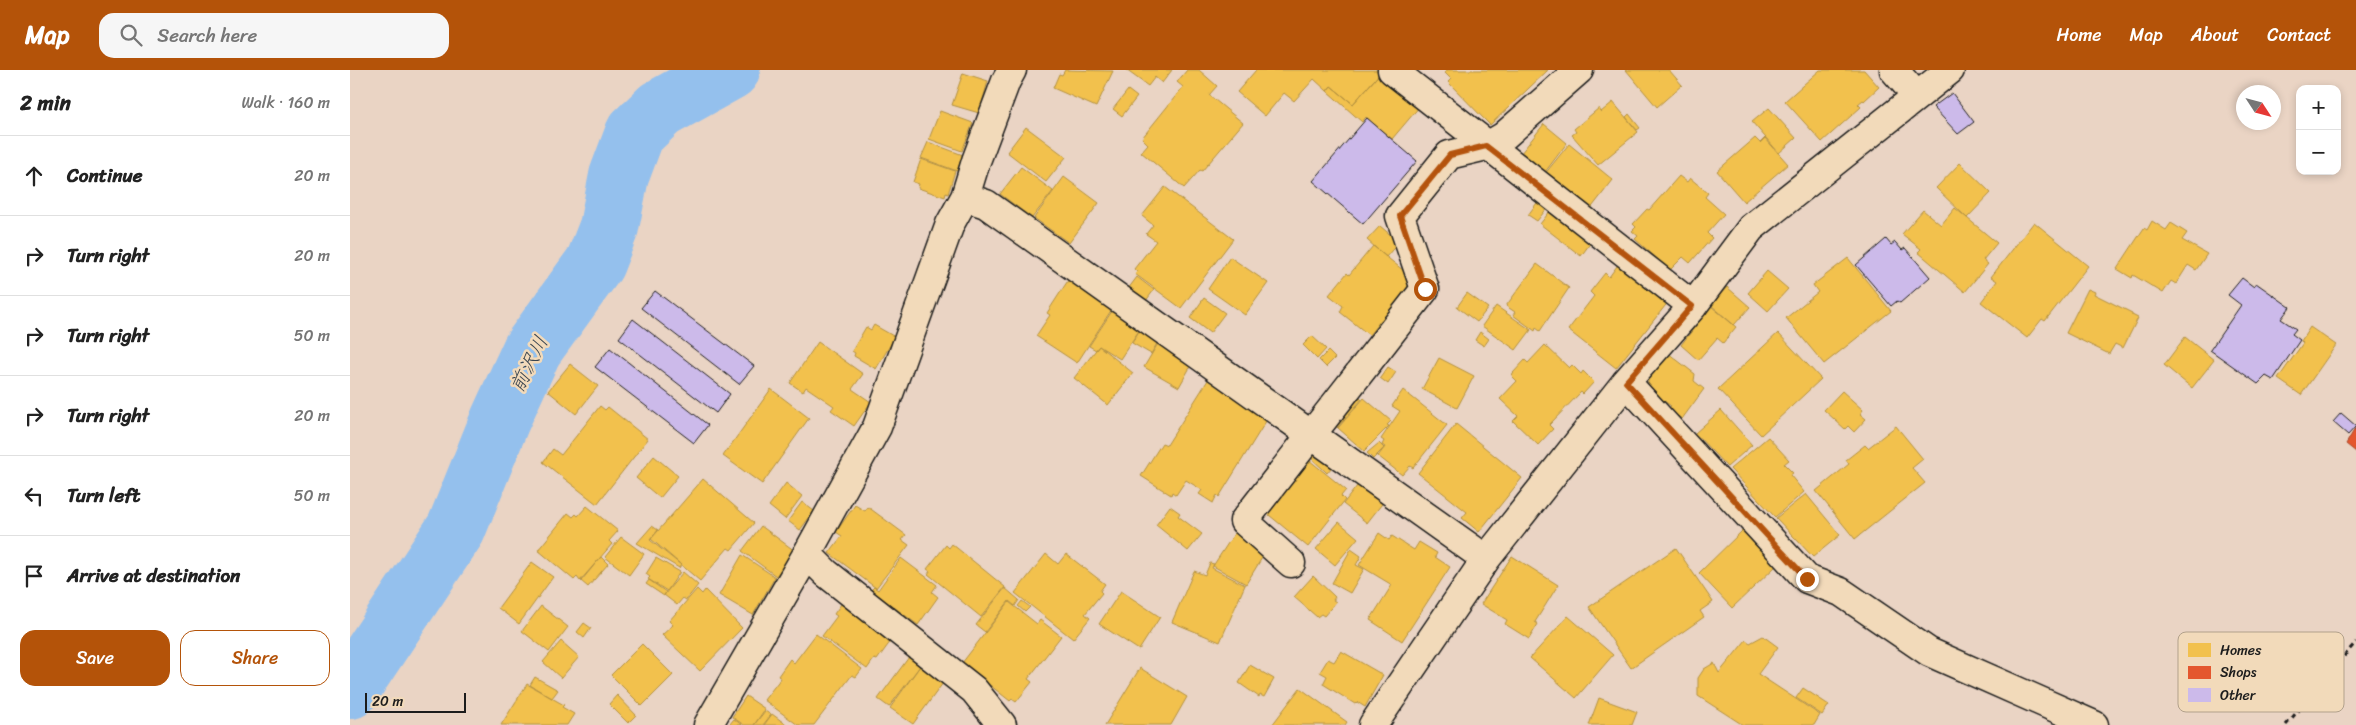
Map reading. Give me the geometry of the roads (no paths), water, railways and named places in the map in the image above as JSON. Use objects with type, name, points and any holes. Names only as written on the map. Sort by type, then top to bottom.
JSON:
[{"type":"street","points":[[708,725],[808,554],[877,427],[950,224],[965,197],[976,160],[1012,70]]},
{"type":"street","points":[[1392,70],[1486,146],[1692,306]]},
{"type":"street","points":[[1291,563],[1244,521],[1425,289],[1400,216],[1450,155],[1486,146],[1504,136],[1579,70]]},
{"type":"street","points":[[1894,70],[1916,95]]},
{"type":"street","points":[[1373,725],[1486,559],[1626,382],[1692,306],[1751,228],[1916,95],[1950,70]]},
{"type":"street","points":[[965,197],[986,204],[1486,559]]},
{"type":"street","points":[[1626,382],[1807,579],[1841,592],[1929,652],[2094,725]]},
{"type":"street","points":[[808,554],[826,573],[974,690],[1002,725]]},
{"type":"waterway","name":"前沢川","points":[[350,689],[456,529],[500,420],[532,350],[595,263],[609,227],[619,176],[635,133],[660,109],[730,70]]}]
